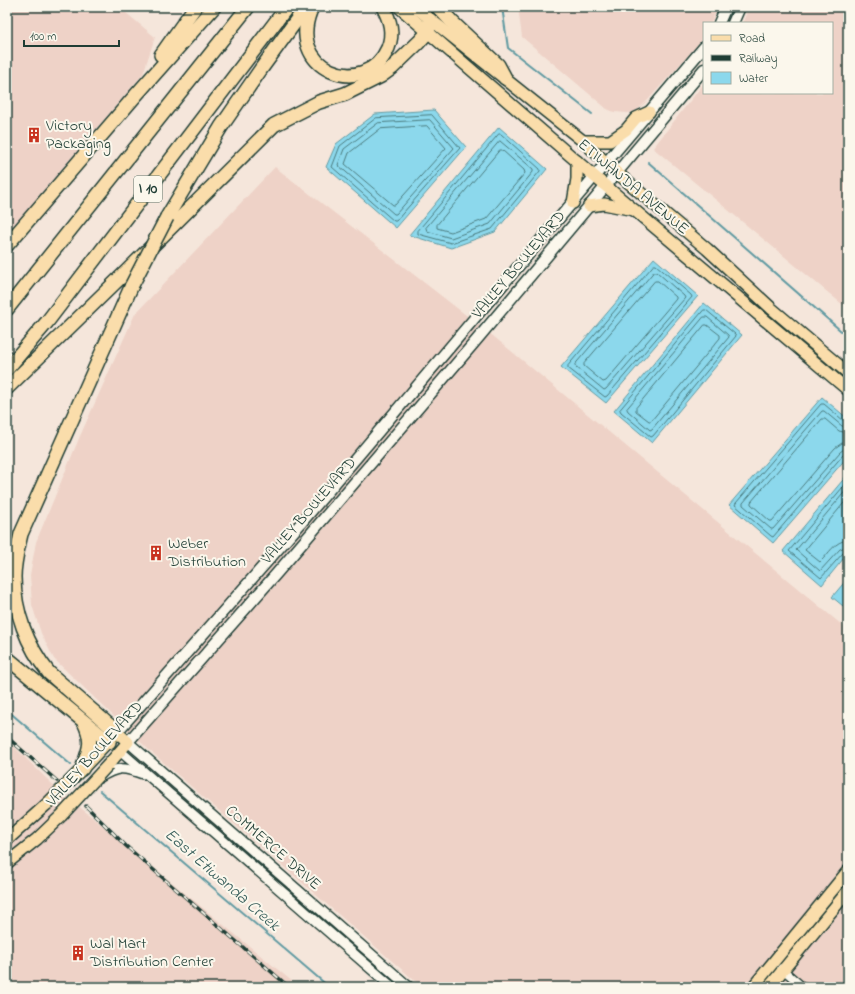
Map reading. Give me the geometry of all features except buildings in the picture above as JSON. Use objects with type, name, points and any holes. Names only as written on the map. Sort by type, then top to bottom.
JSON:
[{"type":"highway","points":[[136,95],[143,81],[196,7]]},
{"type":"highway","points":[[7,245],[214,7]]},
{"type":"highway","name":"I 10","points":[[7,309],[248,7]]},
{"type":"highway","name":"I 10","points":[[7,369],[47,322],[287,7]]},
{"type":"highway","points":[[113,737],[49,673],[41,664],[30,644],[19,616],[14,576],[16,554],[21,534],[132,285],[167,217],[228,115],[306,7]]},
{"type":"highway","points":[[312,7],[305,26],[308,48],[315,60],[324,68],[331,71],[345,74],[355,74],[368,69],[378,62],[386,51],[391,39],[391,30],[388,16],[383,7]]},
{"type":"highway","points":[[438,7],[498,65],[505,78]]},
{"type":"highway","points":[[7,388],[144,255],[274,125],[319,102],[345,94],[381,76],[392,68],[415,46],[429,26]]},
{"type":"highway","points":[[7,254],[23,233],[35,212]]},
{"type":"highway","points":[[7,658],[84,722],[113,737]]},
{"type":"highway","points":[[82,769],[93,752],[90,737],[84,722]]},
{"type":"main road","name":"ETIWANDA AVENUE","points":[[399,7],[505,78],[583,141],[616,172],[696,239],[771,308],[848,373]]},
{"type":"main road","name":"ETIWANDA AVENUE","points":[[415,7],[429,26],[595,177],[848,390]]},
{"type":"main road","points":[[719,22],[726,7]]},
{"type":"main road","points":[[733,22],[740,7]]},
{"type":"main road","name":"VALLEY BOULEVARD","points":[[93,752],[113,737],[302,522],[703,48]]},
{"type":"main road","points":[[675,105],[676,95],[700,64],[696,57]]},
{"type":"main road","name":"VALLEY BOULEVARD","points":[[7,863],[37,839],[94,781],[111,767],[120,751],[321,522],[474,343],[703,70]]},
{"type":"main road","points":[[583,141],[610,141],[626,130],[636,118],[649,112]]},
{"type":"main road","points":[[573,203],[577,179],[577,161]]},
{"type":"main road","points":[[589,206],[604,204],[635,210]]},
{"type":"main road","name":"COMMERCE DRIVE","points":[[113,737],[128,742]]},
{"type":"main road","name":"COMMERCE DRIVE","points":[[113,737],[120,751]]},
{"type":"main road","name":"VALLEY BOULEVARD","points":[[7,840],[47,804],[82,769]]},
{"type":"main road","points":[[753,987],[848,871]]},
{"type":"main road","points":[[769,987],[848,891]]},
{"type":"street","name":"COMMERCE DRIVE","points":[[128,742],[409,987]]},
{"type":"street","name":"COMMERCE DRIVE","points":[[120,751],[392,987]]},
{"type":"street","points":[[111,767],[128,769],[148,776]]},
{"type":"street","points":[[250,865],[266,870],[300,899],[306,898]]},
{"type":"street","points":[[773,961],[803,987]]},
{"type":"shaded area","points":[[7,7],[119,7],[155,37],[143,74],[7,233]]},
{"type":"shaded area","points":[[518,7],[718,7],[711,22],[703,22],[703,37],[700,42],[647,101],[635,112],[614,112],[607,109],[522,37]]},
{"type":"shaded area","points":[[748,7],[848,7],[848,309],[653,148],[703,84],[703,94],[833,94],[833,22],[743,22]]},
{"type":"shaded area","points":[[275,167],[493,336],[848,630],[848,987],[422,987],[149,750],[54,659],[41,633],[32,605],[30,575],[36,542],[80,436],[135,314]]},
{"type":"shaded area","points":[[7,740],[50,782],[299,987],[7,987]]},
{"type":"water","points":[[434,110],[466,147],[396,228],[326,167],[336,144],[375,114]]},
{"type":"water","points":[[499,127],[547,169],[495,232],[451,248],[409,235]]},
{"type":"water","points":[[654,258],[698,296],[606,403],[561,367]]},
{"type":"water","points":[[704,303],[742,335],[652,443],[614,411]]},
{"type":"water","points":[[822,397],[848,419],[848,456],[773,543],[729,505]]},
{"type":"water","points":[[848,474],[848,553],[822,585],[783,551]]},
{"type":"water","points":[[848,578],[848,610],[832,597]]},
{"type":"waterway","points":[[502,7],[508,48],[592,114]]},
{"type":"waterway","points":[[648,162],[848,337]]},
{"type":"waterway","name":"East Etiwanda Creek","points":[[7,710],[71,765]]},
{"type":"waterway","name":"East Etiwanda Creek","points":[[100,791],[329,987]]},
{"type":"railway","points":[[7,737],[57,781]]},
{"type":"railway","points":[[86,806],[126,846],[289,987]]},
{"type":"place","name":"Victory Packaging","points":[[34,135]]},
{"type":"place","name":"Weber Distribution","points":[[156,553]]},
{"type":"place","name":"Wal Mart Distribution Center","points":[[78,953]]}]
